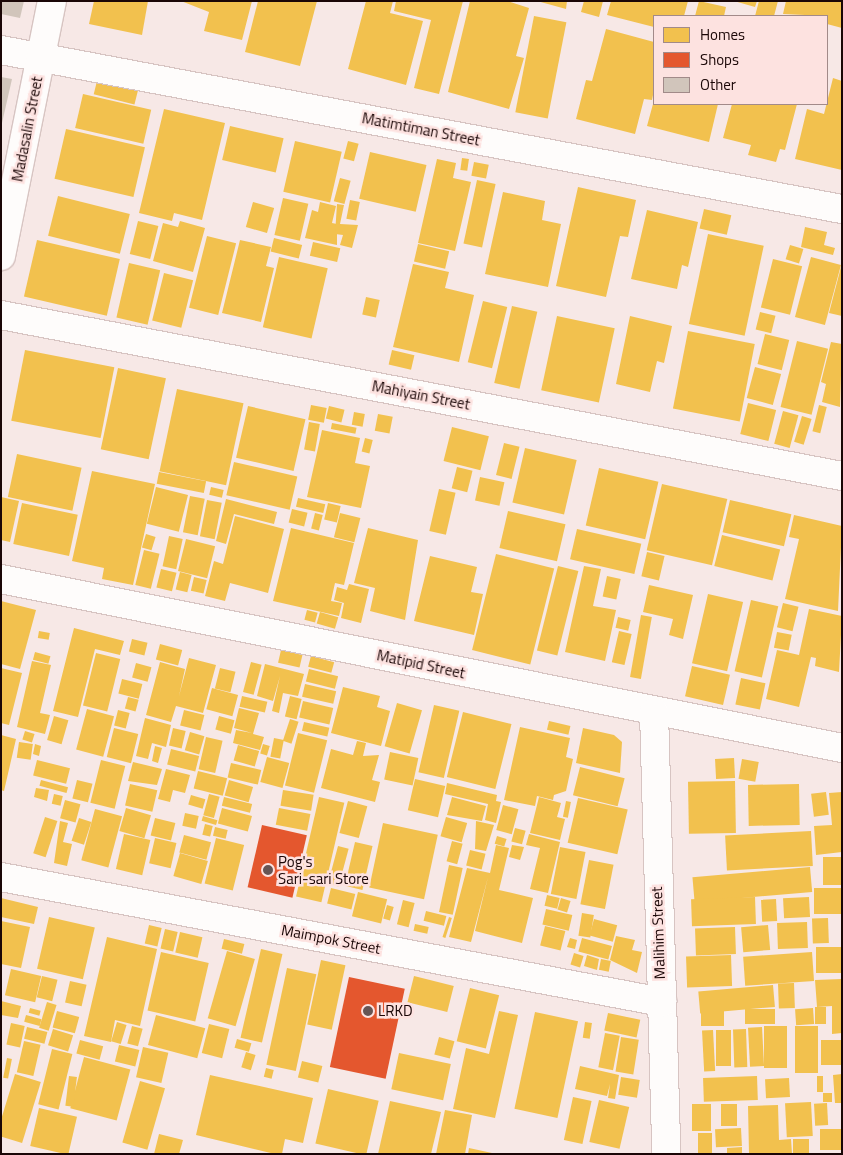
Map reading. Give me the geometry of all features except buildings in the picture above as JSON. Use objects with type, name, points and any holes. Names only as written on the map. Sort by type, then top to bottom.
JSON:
[{"type":"street","name":"Madasalin Street","points":[[1,256],[52,1]]},
{"type":"street","name":"Matimtiman Street","points":[[1,50],[842,209]]},
{"type":"street","name":"Mahiyain Street","points":[[1,315],[842,476]]},
{"type":"street","name":"Matipid Street","points":[[1,579],[654,712],[842,748]]},
{"type":"street","name":"Malihim Street","points":[[654,712],[666,1154]]},
{"type":"street","name":"Maimpok Street","points":[[1,877],[662,1002]]},
{"type":"place","name":"Pog's Sari-sari Store","points":[[268,870]]},
{"type":"place","name":"LRKD","points":[[368,1011]]}]
